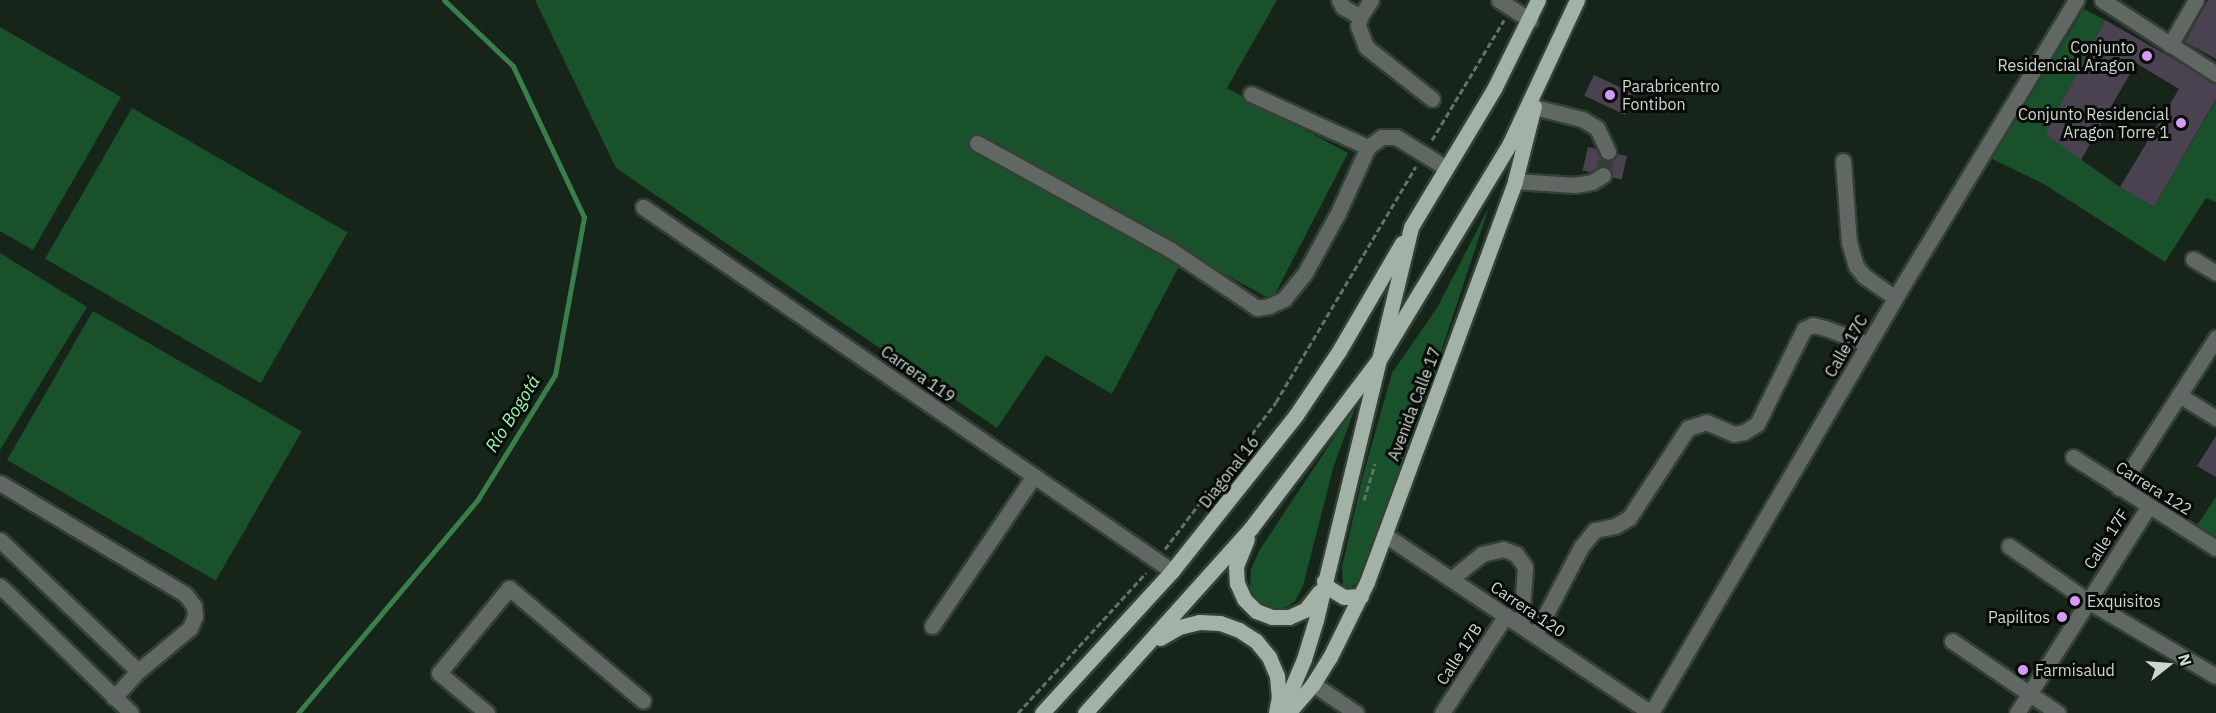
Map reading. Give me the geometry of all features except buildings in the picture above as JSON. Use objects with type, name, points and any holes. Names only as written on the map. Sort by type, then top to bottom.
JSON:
[{"type":"main road","name":"Avenida Calle 17","points":[[1278,713],[1304,659],[1411,227],[1445,167],[1496,87],[1538,0]]},
{"type":"main road","name":"Avenida Calle 17","points":[[1380,358],[1479,196],[1535,91],[1573,4]]},
{"type":"main road","name":"Avenida Calle 17","points":[[1288,713],[1313,684],[1361,596],[1515,181],[1534,107],[1535,91]]},
{"type":"main road","name":"Diagonal 16","points":[[1042,713],[1172,571],[1225,508],[1311,395],[1359,320],[1411,227]]},
{"type":"main road","points":[[1085,713],[1251,528],[1380,358]]},
{"type":"main road","points":[[1251,528],[1236,566],[1237,584],[1244,599],[1256,611],[1272,617],[1289,617],[1305,610],[1317,597],[1324,581],[1335,593],[1344,597],[1361,596]]},
{"type":"main road","points":[[1149,644],[1179,627],[1199,622],[1220,623],[1239,630],[1256,641],[1269,657],[1277,676],[1278,713]]},
{"type":"street","points":[[1339,0],[1343,7],[1359,17]]},
{"type":"street","points":[[1371,0],[1359,17],[1358,26],[1366,47],[1432,99]]},
{"type":"street","name":"Calle 17C","points":[[1651,713],[1895,298],[2076,0]]},
{"type":"street","points":[[2102,0],[2216,74]]},
{"type":"street","points":[[2170,45],[2196,0]]},
{"type":"street","points":[[1505,4],[1530,20]]},
{"type":"street","points":[[1251,94],[1368,147]]},
{"type":"street","points":[[1534,107],[1582,119],[1597,128],[1608,152]]},
{"type":"street","points":[[977,142],[1171,250],[1257,308],[1269,306],[1284,299],[1305,273],[1338,213],[1368,147],[1382,137],[1396,137],[1445,167]]},
{"type":"street","points":[[1843,161],[1849,242],[1856,266],[1863,276],[1895,298]]},
{"type":"street","points":[[1515,181],[1575,185],[1592,182],[1603,175]]},
{"type":"street","name":"Carrera 119","points":[[643,207],[1172,571]]},
{"type":"street","points":[[2193,259],[2216,273]]},
{"type":"street","points":[[1535,635],[1581,547],[1594,530],[1615,526],[1629,518],[1688,428],[1706,422],[1734,434],[1744,432],[1756,424],[1804,329],[1813,325],[1868,345]]},
{"type":"street","name":"Calle 17F","points":[[2119,489],[2216,338]]},
{"type":"street","points":[[2179,395],[2216,418]]},
{"type":"street","name":"Carrera 122","points":[[2073,457],[2119,489],[2216,548]]},
{"type":"street","points":[[932,626],[1034,477]]},
{"type":"street","points":[[0,483],[185,594],[194,606],[195,616],[190,628],[138,671],[114,698]]},
{"type":"street","name":"Calle 17F","points":[[2017,713],[2148,507]]},
{"type":"street","name":"Carrera 120","points":[[1385,535],[1651,713]]},
{"type":"street","points":[[0,540],[138,671]]},
{"type":"street","points":[[2009,546],[2088,601],[2216,676]]},
{"type":"street","points":[[1451,579],[1482,554],[1503,549],[1516,554],[1525,567],[1521,626]]},
{"type":"street","points":[[0,586],[130,713]]},
{"type":"street","points":[[487,713],[439,673],[509,588],[643,701]]},
{"type":"street","name":"Calle 17B","points":[[1442,713],[1506,615]]},
{"type":"street","points":[[1952,641],[2028,695],[2058,713]]},
{"type":"street","points":[[1313,684],[1356,713]]},
{"type":"path","points":[[1018,713],[1157,561],[1276,402],[1423,154],[1505,4]]},
{"type":"path","points":[[1364,500],[1375,464]]},
{"type":"green space","points":[[535,0],[1277,0],[1227,88],[1348,153],[1272,300],[1186,253],[1112,394],[1046,355],[997,428],[616,168]]},
{"type":"green space","points":[[2084,9],[2105,20],[2045,134],[2120,187],[2154,207],[2216,100],[2216,202],[2206,198],[2165,262],[2044,184],[1992,159]]},
{"type":"green space","points":[[0,27],[121,97],[33,250],[0,231]]},
{"type":"green space","points":[[132,108],[348,232],[261,383],[45,259]]},
{"type":"green space","points":[[1489,207],[1411,442],[1357,582],[1350,589],[1343,586],[1342,567],[1362,479],[1392,373],[1437,308]]},
{"type":"green space","points":[[0,253],[87,307],[0,450]]},
{"type":"green space","points":[[93,311],[302,432],[216,580],[7,460]]},
{"type":"green space","points":[[1357,403],[1334,465],[1303,586],[1295,601],[1287,607],[1276,610],[1257,603],[1250,589],[1251,569],[1259,551]]},
{"type":"green space","points":[[2216,497],[2216,539],[2196,527]]},
{"type":"waterway","name":"Río Bogotá","points":[[298,713],[478,499],[555,375],[584,217],[513,66],[444,0]]},
{"type":"tunnel","points":[[1603,175],[1608,152]]},
{"type":"place","name":"Conjunto Residencial Aragon","points":[[2147,56]]},
{"type":"place","name":"Parabricentro Fontibon","points":[[1610,95]]},
{"type":"place","name":"Conjunto Residencial Aragon Torre 1","points":[[2181,123]]},
{"type":"place","name":"Exquisitos","points":[[2075,601]]},
{"type":"place","name":"Papilitos","points":[[2062,617]]},
{"type":"place","name":"Farmisalud","points":[[2023,670]]}]
